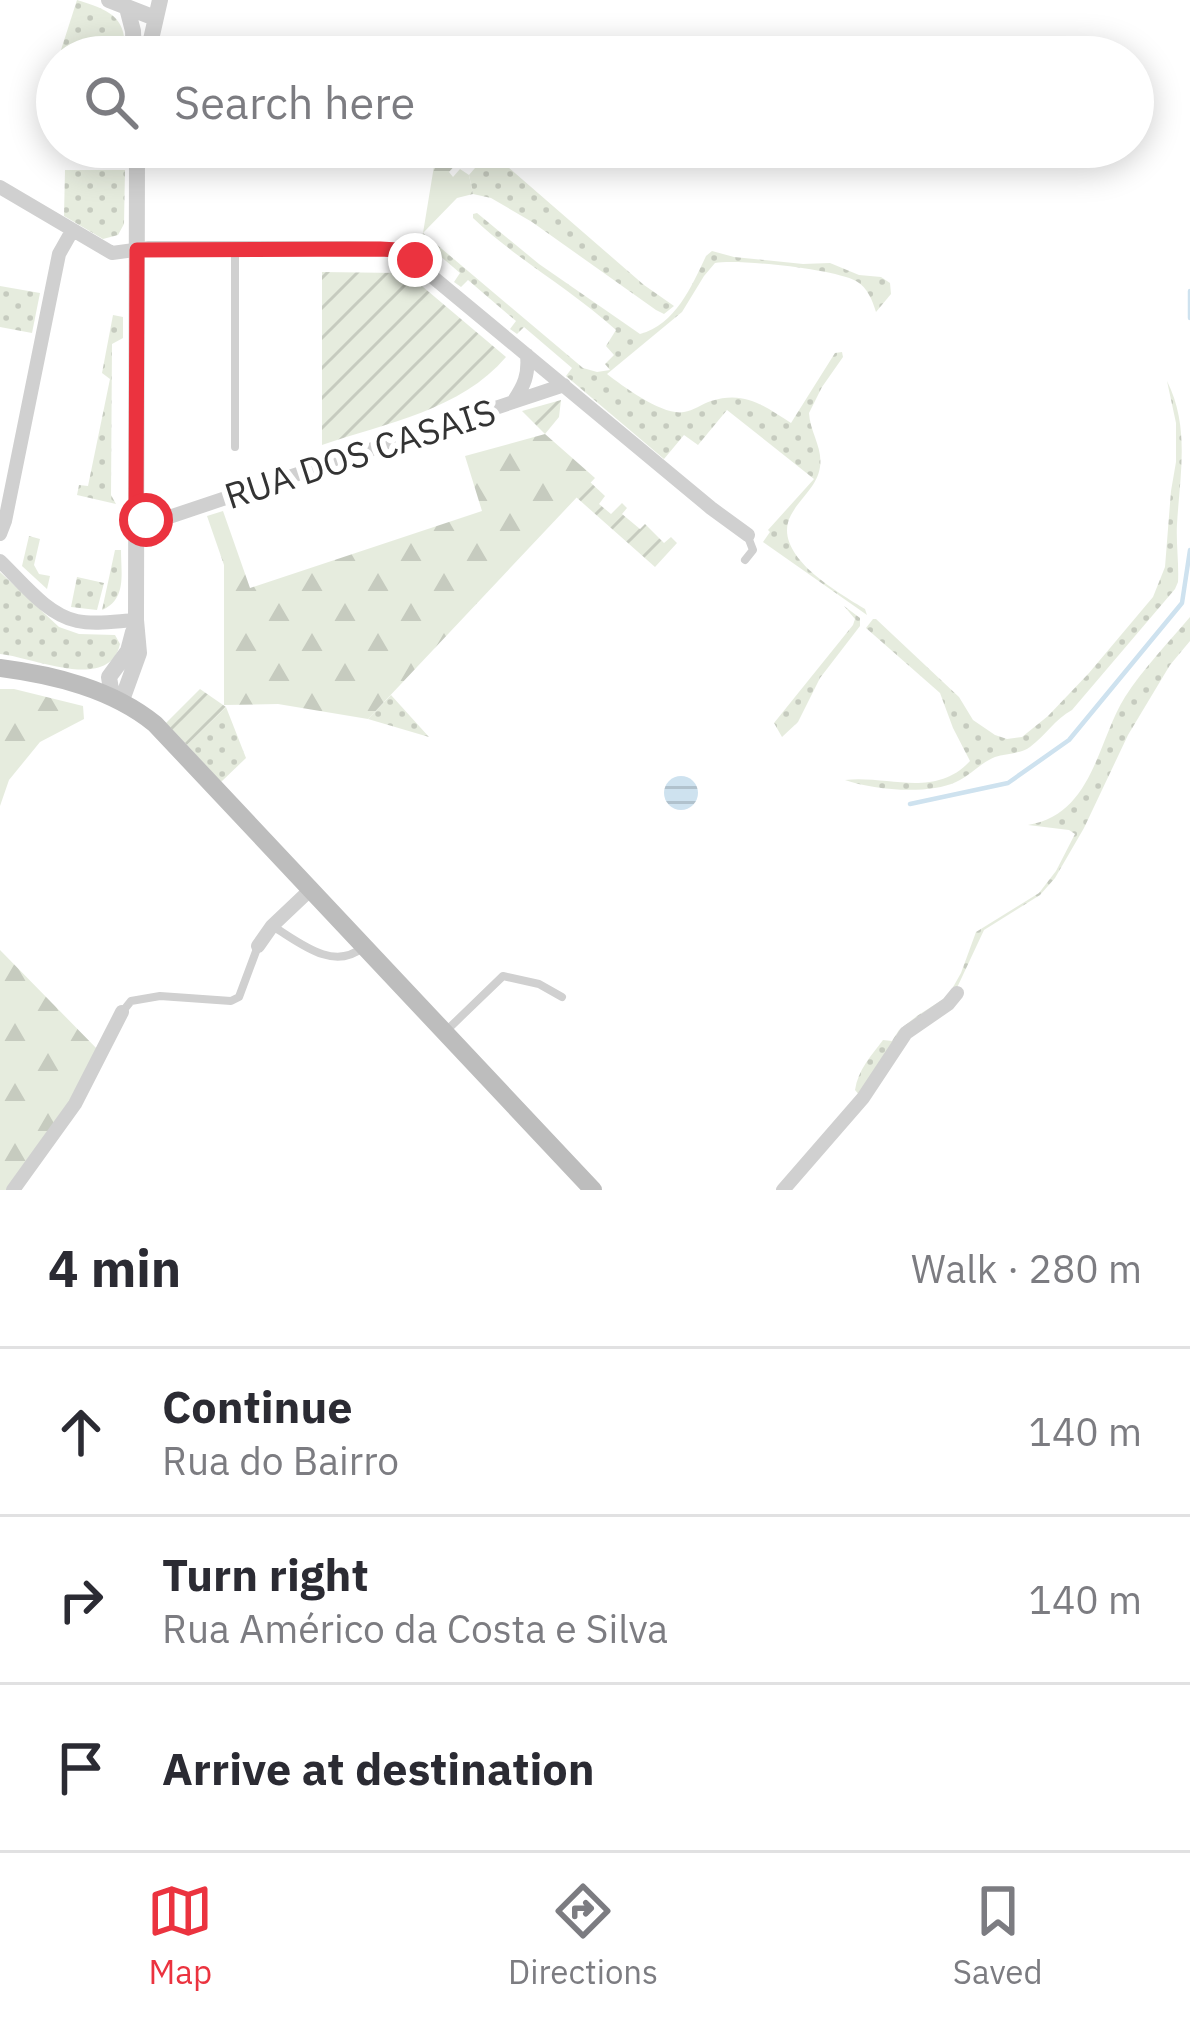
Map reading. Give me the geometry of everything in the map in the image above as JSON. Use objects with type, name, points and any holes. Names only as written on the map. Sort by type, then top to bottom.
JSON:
[{"type":"main road","points":[[0,668],[117,698],[164,732],[593,1190]]},
{"type":"street","points":[[118,4],[157,9]]},
{"type":"street","points":[[118,4],[133,36]]},
{"type":"street","points":[[117,698],[140,653],[136,620],[137,168]]},
{"type":"street","points":[[0,187],[117,254],[235,248],[398,250],[748,535]]},
{"type":"street","points":[[0,534],[58,254],[72,231]]},
{"type":"street","name":"RUA DOS CASAIS","points":[[513,402],[525,385],[527,355]]},
{"type":"street","name":"RUA DOS CASAIS","points":[[136,520],[175,515],[564,385]]},
{"type":"street","points":[[0,562],[65,618],[95,623],[136,620]]},
{"type":"street","points":[[117,698],[109,677],[128,651],[136,620]]},
{"type":"street","points":[[70,683],[120,663]]},
{"type":"street","points":[[258,946],[310,890]]},
{"type":"street","points":[[783,1190],[862,1099],[906,1033],[957,993]]},
{"type":"street","points":[[13,1190],[76,1105],[122,1012]]},
{"type":"lane","points":[[235,248],[235,447]]},
{"type":"lane","points":[[745,560],[753,550],[748,535]]},
{"type":"lane","points":[[272,926],[321,955],[349,957],[364,947]]},
{"type":"lane","points":[[122,1012],[131,1001],[160,996],[231,1001],[239,997],[258,946]]},
{"type":"lane","points":[[444,1033],[503,976],[539,984],[562,998]]},
{"type":"green space","points":[[77,0],[113,16],[124,36],[65,36]]},
{"type":"green space","points":[[434,168],[453,168],[449,172],[453,177],[460,169],[469,175],[473,194],[457,198],[423,233]]},
{"type":"green space","points":[[475,168],[509,168],[674,306],[664,314],[656,310],[532,222],[491,198],[473,194],[469,175]]},
{"type":"green space","points":[[65,170],[125,170],[124,224],[118,235],[103,239],[64,216]]},
{"type":"green space","points":[[477,213],[539,264],[640,334],[673,313],[712,251],[734,257],[830,263],[890,283],[891,294],[876,312],[864,287],[845,277],[787,266],[715,263],[682,312],[607,374],[666,410],[684,412],[734,397],[754,401],[791,423],[835,353],[842,352],[809,413],[820,467],[812,486],[791,515],[787,530],[790,544],[810,570],[867,615],[763,542],[768,530],[814,479],[727,410],[698,445],[684,435],[664,459],[566,376],[572,368],[524,327],[517,334],[510,329],[516,321],[468,280],[461,287],[454,282],[460,273],[432,249],[424,256],[414,248],[423,233],[583,368],[610,370],[605,364],[614,355],[606,346],[616,330],[490,233],[473,218]]},
{"type":"green space","points":[[322,272],[410,276],[506,357],[488,375],[445,402],[322,445]]},
{"type":"green space","points":[[0,286],[40,293],[32,333],[0,327]]},
{"type":"green space","points":[[113,315],[123,317],[123,338],[112,344],[111,495],[116,504],[77,495],[79,485],[88,486],[110,379],[102,373]]},
{"type":"green space","points":[[1167,381],[1179,416],[1182,451],[1175,589],[1072,710],[1026,749],[995,757],[956,782],[931,789],[885,788],[845,780],[926,782],[956,773],[970,761],[940,693],[866,628],[873,619],[959,697],[973,720],[1007,739],[1022,737],[1048,716],[1153,597],[1165,567],[1176,462],[1176,423]]},
{"type":"green space","points":[[561,400],[559,417],[545,434],[522,411]]},
{"type":"green space","points":[[545,434],[595,478],[368,719],[278,704],[224,705],[224,565],[207,516],[223,511],[250,588],[482,511],[465,456]]},
{"type":"green space","points":[[590,482],[605,496],[599,504],[611,514],[622,503],[627,508],[622,514],[640,529],[645,524],[664,543],[671,537],[677,543],[655,567],[576,497]]},
{"type":"green space","points":[[29,536],[40,539],[34,565],[39,574],[50,576],[47,589],[22,566]]},
{"type":"green space","points":[[115,550],[121,550],[121,585],[116,599],[102,610]]},
{"type":"green space","points":[[0,572],[59,627],[79,634],[115,635],[120,644],[113,659],[86,669],[0,654]]},
{"type":"green space","points":[[77,577],[104,583],[97,610],[71,607]]},
{"type":"green space","points":[[844,606],[860,618],[860,626],[820,678],[798,722],[782,737],[774,723],[853,625],[855,619]]},
{"type":"green space","points":[[1190,617],[1190,641],[1128,735],[1055,878],[1040,895],[984,930],[955,992],[918,1019],[860,1096],[855,1090],[862,1070],[883,1040],[892,1041],[899,1030],[948,996],[976,932],[1039,893],[1056,871],[1075,834],[1028,825],[1050,818],[1080,792],[1125,697]]},
{"type":"green space","points":[[0,689],[83,706],[84,719],[40,742],[9,780],[0,806]]},
{"type":"green space","points":[[200,689],[226,707],[187,745],[166,723]]},
{"type":"green space","points":[[391,695],[429,737],[368,719]]},
{"type":"green space","points":[[226,707],[246,758],[221,782],[187,745]]},
{"type":"green space","points":[[0,950],[102,1054],[13,1190],[0,1190]]},
{"type":"water","points":[[681,776],[693,781],[698,793],[693,805],[681,810],[669,805],[664,793],[669,781]]},
{"type":"waterway","points":[[1190,291],[1190,318]]},
{"type":"waterway","points":[[910,804],[1008,783],[1069,740],[1182,603],[1190,550]]},
{"type":"route","points":[[146,520],[136,520],[137,250],[380,249],[398,250],[415,260]]}]
